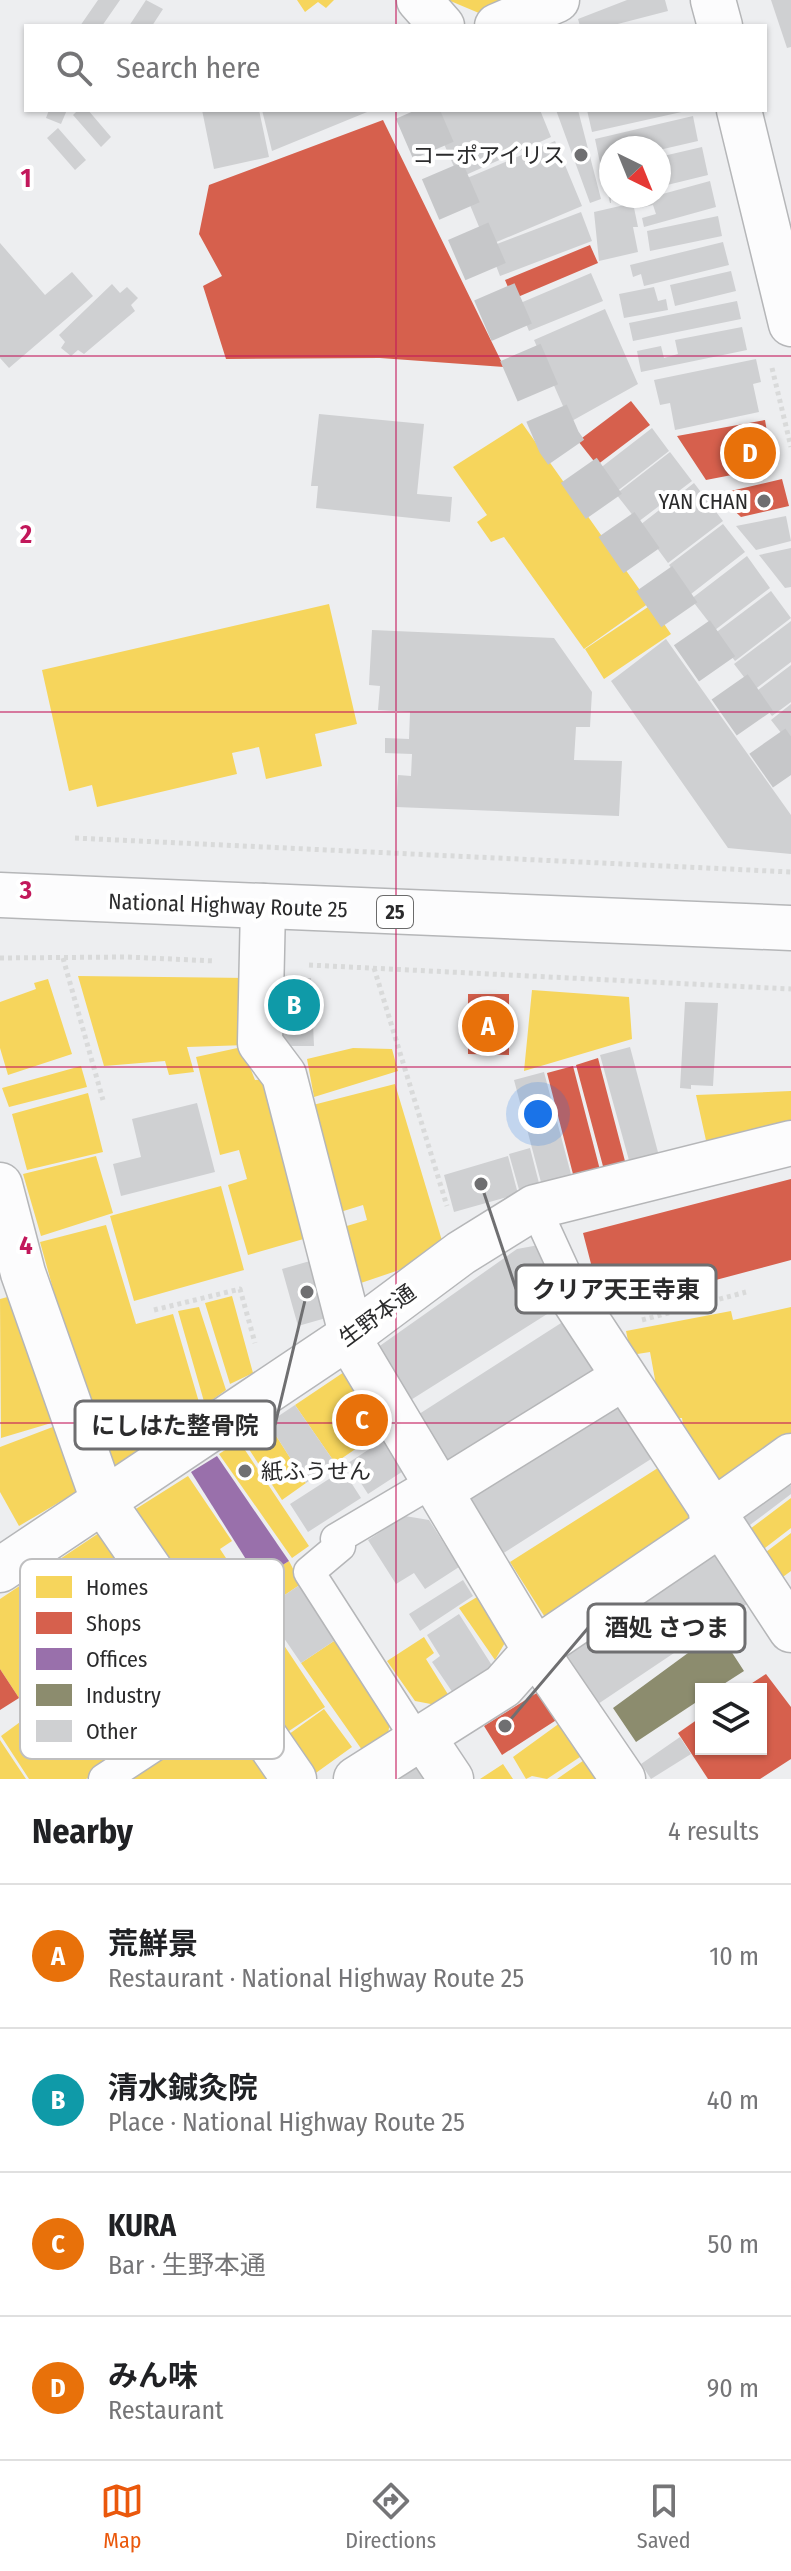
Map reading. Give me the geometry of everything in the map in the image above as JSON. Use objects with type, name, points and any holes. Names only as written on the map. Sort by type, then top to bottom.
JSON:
[{"type":"main road","points":[[419,0],[440,24]]},
{"type":"main road","points":[[502,24],[557,0]]},
{"type":"main road","points":[[713,0],[719,24]]},
{"type":"main road","points":[[740,112],[784,268],[791,324]]},
{"type":"main road","name":"National Highway Route 25","points":[[2,897],[791,928]]},
{"type":"main road","points":[[263,906],[260,1043],[284,1075],[355,1349],[535,1650],[623,1779]]},
{"type":"main road","name":"生野本通","points":[[0,1570],[351,1335],[461,1253],[535,1207],[791,1143]]},
{"type":"main road","points":[[0,1185],[23,1273],[104,1503],[143,1559]]},
{"type":"main road","points":[[570,1294],[715,1519],[791,1630]]},
{"type":"main road","points":[[439,1485],[623,1378]]},
{"type":"main road","points":[[356,1779],[503,1686],[535,1650],[715,1519],[791,1456]]},
{"type":"main road","points":[[420,1738],[451,1779]]},
{"type":"main road","points":[[280,1759],[294,1779]]},
{"type":"lane","points":[[535,1207],[574,1292],[570,1294]]},
{"type":"lane","points":[[420,1738],[309,1572],[340,1546],[336,1539],[439,1485]]},
{"type":"lane","points":[[104,1779],[134,1759]]},
{"type":"path","points":[[75,838],[791,872]]},
{"type":"path","points":[[0,958],[261,963],[791,989]]},
{"type":"path","points":[[63,958],[103,1100]]},
{"type":"path","points":[[374,968],[461,1253]]},
{"type":"path","points":[[154,1310],[240,1289],[269,1390]]},
{"type":"path","points":[[595,1333],[746,1292]]},
{"type":"building: Homes","points":[[297,0],[334,0],[326,8],[318,2],[305,12]]},
{"type":"building: Homes","points":[[448,0],[515,0],[486,16]]},
{"type":"building: Homes","points":[[522,423],[649,603],[584,649],[504,537],[491,542],[477,522],[487,515],[453,467]]},
{"type":"building: Homes","points":[[329,604],[357,724],[315,734],[322,766],[266,779],[259,747],[232,753],[237,774],[97,807],[92,785],[69,791],[42,670]]},
{"type":"building: Homes","points":[[651,605],[671,634],[604,679],[585,649]]},
{"type":"building: Homes","points":[[78,976],[249,978],[247,1045],[187,1047],[194,1072],[169,1075],[165,1061],[104,1066]]},
{"type":"building: Homes","points":[[48,979],[72,1054],[8,1075],[0,1048],[0,1002],[36,989],[34,983]]},
{"type":"building: Homes","points":[[532,990],[629,997],[632,1039],[524,1071]]},
{"type":"building: Homes","points":[[242,1047],[255,1080],[275,1079],[314,1236],[248,1255],[228,1185],[247,1179],[239,1150],[220,1155],[196,1057]]},
{"type":"building: Homes","points":[[353,1048],[392,1049],[398,1071],[314,1097],[307,1059]]},
{"type":"building: Homes","points":[[81,1066],[87,1087],[9,1107],[2,1088]]},
{"type":"building: Homes","points":[[395,1084],[443,1244],[411,1266],[355,1285],[340,1228],[367,1220],[363,1205],[337,1213],[305,1107]]},
{"type":"building: Homes","points":[[791,1091],[791,1125],[707,1145],[696,1095]]},
{"type":"building: Homes","points":[[88,1093],[103,1152],[27,1170],[12,1114]]},
{"type":"building: Homes","points":[[96,1156],[113,1213],[41,1236],[23,1174]]},
{"type":"building: Homes","points":[[221,1186],[244,1270],[134,1301],[110,1216]]},
{"type":"building: Homes","points":[[106,1225],[136,1324],[173,1314],[201,1409],[105,1476],[40,1242]]},
{"type":"building: Homes","points":[[19,1294],[58,1421],[1,1438],[0,1299]]},
{"type":"building: Homes","points":[[232,1296],[253,1373],[230,1384],[205,1303]]},
{"type":"building: Homes","points":[[199,1307],[226,1390],[205,1405],[178,1311]]},
{"type":"building: Homes","points":[[791,1307],[791,1447],[717,1491],[686,1444],[682,1418],[669,1418],[658,1396],[650,1352],[631,1355],[626,1331],[731,1311],[733,1320]]},
{"type":"building: Homes","points":[[353,1366],[392,1424],[335,1463],[295,1405]]},
{"type":"building: Homes","points":[[268,1423],[306,1483],[282,1500],[243,1440]]},
{"type":"building: Homes","points":[[58,1425],[80,1490],[19,1526],[0,1492],[0,1447]]},
{"type":"building: Homes","points":[[239,1441],[309,1546],[292,1558],[219,1454]]},
{"type":"building: Homes","points":[[661,1466],[699,1526],[548,1622],[510,1562]]},
{"type":"building: Homes","points":[[188,1476],[232,1541],[220,1549],[227,1559],[163,1559],[131,1512]]},
{"type":"building: Homes","points":[[791,1498],[791,1528],[757,1554],[742,1535]]},
{"type":"building: Homes","points":[[105,1529],[124,1559],[60,1559]]},
{"type":"building: Homes","points":[[791,1533],[791,1571],[776,1582],[758,1558]]},
{"type":"building: Homes","points":[[289,1561],[301,1584],[284,1595],[284,1564]]},
{"type":"building: Homes","points":[[20,1586],[19,1698],[0,1669],[0,1599]]},
{"type":"building: Homes","points":[[477,1597],[506,1641],[495,1660],[459,1608]]},
{"type":"building: Homes","points":[[424,1637],[434,1653],[426,1659],[449,1696],[436,1705],[415,1701],[387,1661]]},
{"type":"building: Homes","points":[[337,1639],[390,1720],[387,1743],[367,1757],[301,1663]]},
{"type":"building: Homes","points":[[284,1645],[325,1707],[284,1734]]},
{"type":"building: Homes","points":[[324,1709],[352,1747],[313,1775],[285,1737]]},
{"type":"building: Homes","points":[[564,1720],[586,1753],[547,1779],[532,1776],[526,1779],[513,1757]]},
{"type":"building: Homes","points":[[20,1722],[20,1759],[115,1759],[86,1779],[29,1779],[1,1736]]},
{"type":"building: Homes","points":[[0,1740],[26,1779],[0,1779]]},
{"type":"building: Homes","points":[[587,1758],[602,1779],[557,1779]]},
{"type":"building: Homes","points":[[158,1759],[255,1759],[268,1779],[128,1779]]},
{"type":"building: Homes","points":[[503,1764],[513,1779],[480,1779]]},
{"type":"building: Shops","points":[[383,120],[504,367],[380,358],[226,359],[203,286],[222,276],[199,234],[209,185]]},
{"type":"building: Shops","points":[[590,245],[598,263],[513,299],[505,280]]},
{"type":"building: Shops","points":[[631,401],[650,425],[597,465],[578,441]]},
{"type":"building: Shops","points":[[765,420],[773,467],[706,480],[677,436]]},
{"type":"building: Shops","points":[[782,479],[789,506],[741,517],[724,501],[722,493]]},
{"type":"building: Shops","points":[[468,994],[509,994],[509,1055],[468,1054]]},
{"type":"building: Shops","points":[[598,1058],[626,1165],[604,1170],[576,1065]]},
{"type":"building: Shops","points":[[573,1066],[600,1170],[574,1178],[547,1073]]},
{"type":"building: Shops","points":[[791,1179],[791,1260],[603,1310],[583,1233]]},
{"type":"building: Shops","points":[[0,1669],[19,1698],[0,1710]]},
{"type":"building: Shops","points":[[766,1674],[791,1707],[791,1759],[760,1779],[708,1779],[678,1733],[695,1721],[695,1755],[767,1755],[767,1683],[752,1683]]},
{"type":"building: Shops","points":[[543,1689],[561,1717],[502,1755],[484,1726]]},
{"type":"building: Offices","points":[[217,1456],[289,1561],[284,1564],[284,1559],[246,1559],[191,1472]]},
{"type":"building: Industry","points":[[718,1631],[744,1671],[725,1683],[695,1683],[695,1703],[636,1742],[613,1708]]},
{"type":"building: Other","points":[[98,0],[120,0],[103,24],[81,24]]},
{"type":"building: Other","points":[[146,0],[163,9],[153,24],[130,24]]},
{"type":"building: Other","points":[[627,0],[665,0],[668,11],[618,24],[579,24],[578,19]]},
{"type":"building: Other","points":[[771,0],[791,0],[791,47],[787,48]]},
{"type":"building: Other","points":[[48,112],[66,112],[61,124],[46,118]]},
{"type":"building: Other","points":[[76,112],[90,112],[111,137],[101,147],[73,115]]},
{"type":"building: Other","points":[[202,112],[259,112],[269,157],[214,169]]},
{"type":"building: Other","points":[[262,112],[367,112],[272,151]]},
{"type":"building: Other","points":[[430,112],[541,112],[551,137],[459,178]]},
{"type":"building: Other","name":"コーポアイリス","points":[[557,112],[579,112],[599,200],[590,203]]},
{"type":"building: Other","points":[[587,112],[682,112],[592,132]]},
{"type":"building: Other","points":[[693,116],[698,141],[671,147],[671,136],[608,136]]},
{"type":"building: Other","points":[[58,128],[86,160],[75,170],[47,138]]},
{"type":"building: Other","points":[[599,138],[599,158],[595,139]]},
{"type":"building: Other","points":[[555,141],[582,206],[487,246],[460,181]]},
{"type":"building: Other","points":[[702,147],[708,175],[671,184],[671,154]]},
{"type":"building: Other","points":[[710,181],[716,207],[644,227],[642,218],[656,214],[654,208],[671,208],[671,192]]},
{"type":"building: Other","points":[[634,208],[638,227],[633,227],[638,252],[599,261],[594,212]]},
{"type":"building: Other","points":[[581,212],[592,241],[500,276],[489,247]]},
{"type":"building: Other","points":[[718,216],[722,236],[650,251],[647,231]]},
{"type":"building: Other","points":[[723,242],[729,265],[644,286],[641,274],[633,277],[630,265]]},
{"type":"building: Other","points":[[0,243],[45,295],[72,272],[93,296],[9,368],[0,358]]},
{"type":"building: Other","points":[[731,271],[736,291],[675,306],[670,285]]},
{"type":"building: Other","points":[[591,273],[603,301],[529,331],[518,304]]},
{"type":"building: Other","points":[[112,284],[120,293],[127,287],[138,298],[131,305],[135,311],[84,354],[78,350],[71,356],[61,348],[65,342],[59,335]]},
{"type":"building: Other","points":[[654,287],[658,301],[666,299],[668,310],[624,318],[619,294]]},
{"type":"building: Other","points":[[737,301],[741,319],[633,341],[629,323]]},
{"type":"building: Other","points":[[605,309],[638,384],[570,422],[534,340]]},
{"type":"building: Other","points":[[742,327],[747,350],[641,372],[637,351],[661,346],[664,358],[678,354],[675,340]]},
{"type":"building: Other","points":[[756,359],[761,382],[753,384],[759,412],[675,430],[670,403],[660,405],[654,380]]},
{"type":"building: Other","points":[[319,414],[424,424],[417,494],[452,497],[450,522],[316,508],[318,486],[311,486]]},
{"type":"building: Other","points":[[652,428],[669,451],[616,492],[599,469]]},
{"type":"building: Other","points":[[670,452],[692,481],[638,522],[616,494]]},
{"type":"building: Other","points":[[694,483],[723,521],[668,563],[640,525]]},
{"type":"building: Other","points":[[786,516],[791,541],[756,550],[736,526]]},
{"type":"building: Other","points":[[723,524],[745,552],[691,594],[669,565]]},
{"type":"building: Other","points":[[791,548],[791,587],[785,588],[759,555]]},
{"type":"building: Other","points":[[747,556],[770,588],[715,630],[691,599]]},
{"type":"building: Other","points":[[771,591],[791,618],[735,661],[714,634]]},
{"type":"building: Other","points":[[791,621],[791,662],[754,690],[734,664]]},
{"type":"building: Other","points":[[372,630],[554,638],[592,692],[590,727],[576,727],[574,760],[622,761],[619,816],[396,807],[398,775],[411,776],[412,754],[385,753],[385,738],[409,739],[410,712],[378,710],[380,686],[369,685]]},
{"type":"building: Other","points":[[666,639],[791,815],[791,854],[728,848],[611,681]]},
{"type":"building: Other","points":[[791,665],[791,702],[772,716],[754,693]]},
{"type":"building: Other","points":[[791,704],[791,742],[789,743],[771,720]]},
{"type":"building: Other","points":[[311,978],[314,1046],[288,1046],[276,1031],[277,980]]},
{"type":"building: Other","points":[[685,1002],[718,1003],[713,1086],[680,1088]]},
{"type":"building: Other","points":[[630,1047],[659,1156],[630,1164],[600,1055]]},
{"type":"building: Other","points":[[544,1072],[572,1178],[542,1186],[514,1080]]},
{"type":"building: Other","points":[[197,1103],[215,1172],[121,1196],[113,1164],[141,1157],[132,1119]]},
{"type":"building: Other","points":[[530,1148],[540,1187],[520,1193],[509,1154]]},
{"type":"building: Other","points":[[508,1156],[518,1194],[454,1212],[444,1175]]},
{"type":"building: Other","points":[[539,1245],[563,1304],[406,1403],[374,1350],[517,1249]]},
{"type":"building: Other","points":[[317,1259],[333,1316],[298,1326],[282,1269]]},
{"type":"building: Other","points":[[572,1316],[605,1370],[449,1468],[416,1416]]},
{"type":"building: Other","points":[[616,1402],[651,1459],[502,1554],[467,1497]]},
{"type":"building: Other","points":[[295,1405],[335,1463],[306,1483],[268,1423]]},
{"type":"building: Other","points":[[391,1435],[411,1466],[368,1494],[348,1463]]},
{"type":"building: Other","points":[[343,1470],[361,1498],[308,1532],[290,1504]]},
{"type":"building: Other","points":[[782,1474],[791,1486],[791,1494],[738,1534],[725,1517]]},
{"type":"building: Other","points":[[405,1516],[429,1520],[459,1567],[425,1589],[414,1573],[396,1584],[368,1540]]},
{"type":"building: Other","points":[[712,1545],[750,1602],[595,1706],[557,1649]]},
{"type":"building: Other","points":[[463,1580],[473,1596],[420,1631],[409,1614]]},
{"type":"building: Other","points":[[301,1584],[337,1639],[301,1663],[284,1638],[284,1595]]},
{"type":"building: Other","points":[[459,1614],[493,1667],[453,1693],[432,1662],[440,1656],[427,1635]]},
{"type":"building: Other","points":[[680,1737],[691,1754],[651,1779],[641,1764]]},
{"type":"building: Other","points":[[414,1757],[428,1779],[381,1779]]},
{"type":"tunnel","points":[[417,112],[559,442],[791,775]]},
{"type":"place","name":"コーポアイリス","points":[[581,155]]},
{"type":"place","name":"みん味","points":[[750,453]]},
{"type":"place","name":"YAN CHAN","points":[[764,501]]},
{"type":"place","name":"清水鍼灸院","points":[[294,1005]]},
{"type":"place","name":"荒鮮景","points":[[488,1026]]},
{"type":"place","name":"クリア天王寺東","points":[[481,1184]]},
{"type":"place","name":"にしはた整骨院","points":[[307,1292]]},
{"type":"place","name":"KURA","points":[[362,1420]]},
{"type":"place","name":"紙ふうせん","points":[[245,1471]]},
{"type":"place","name":"酒処 さつま","points":[[505,1726]]}]
